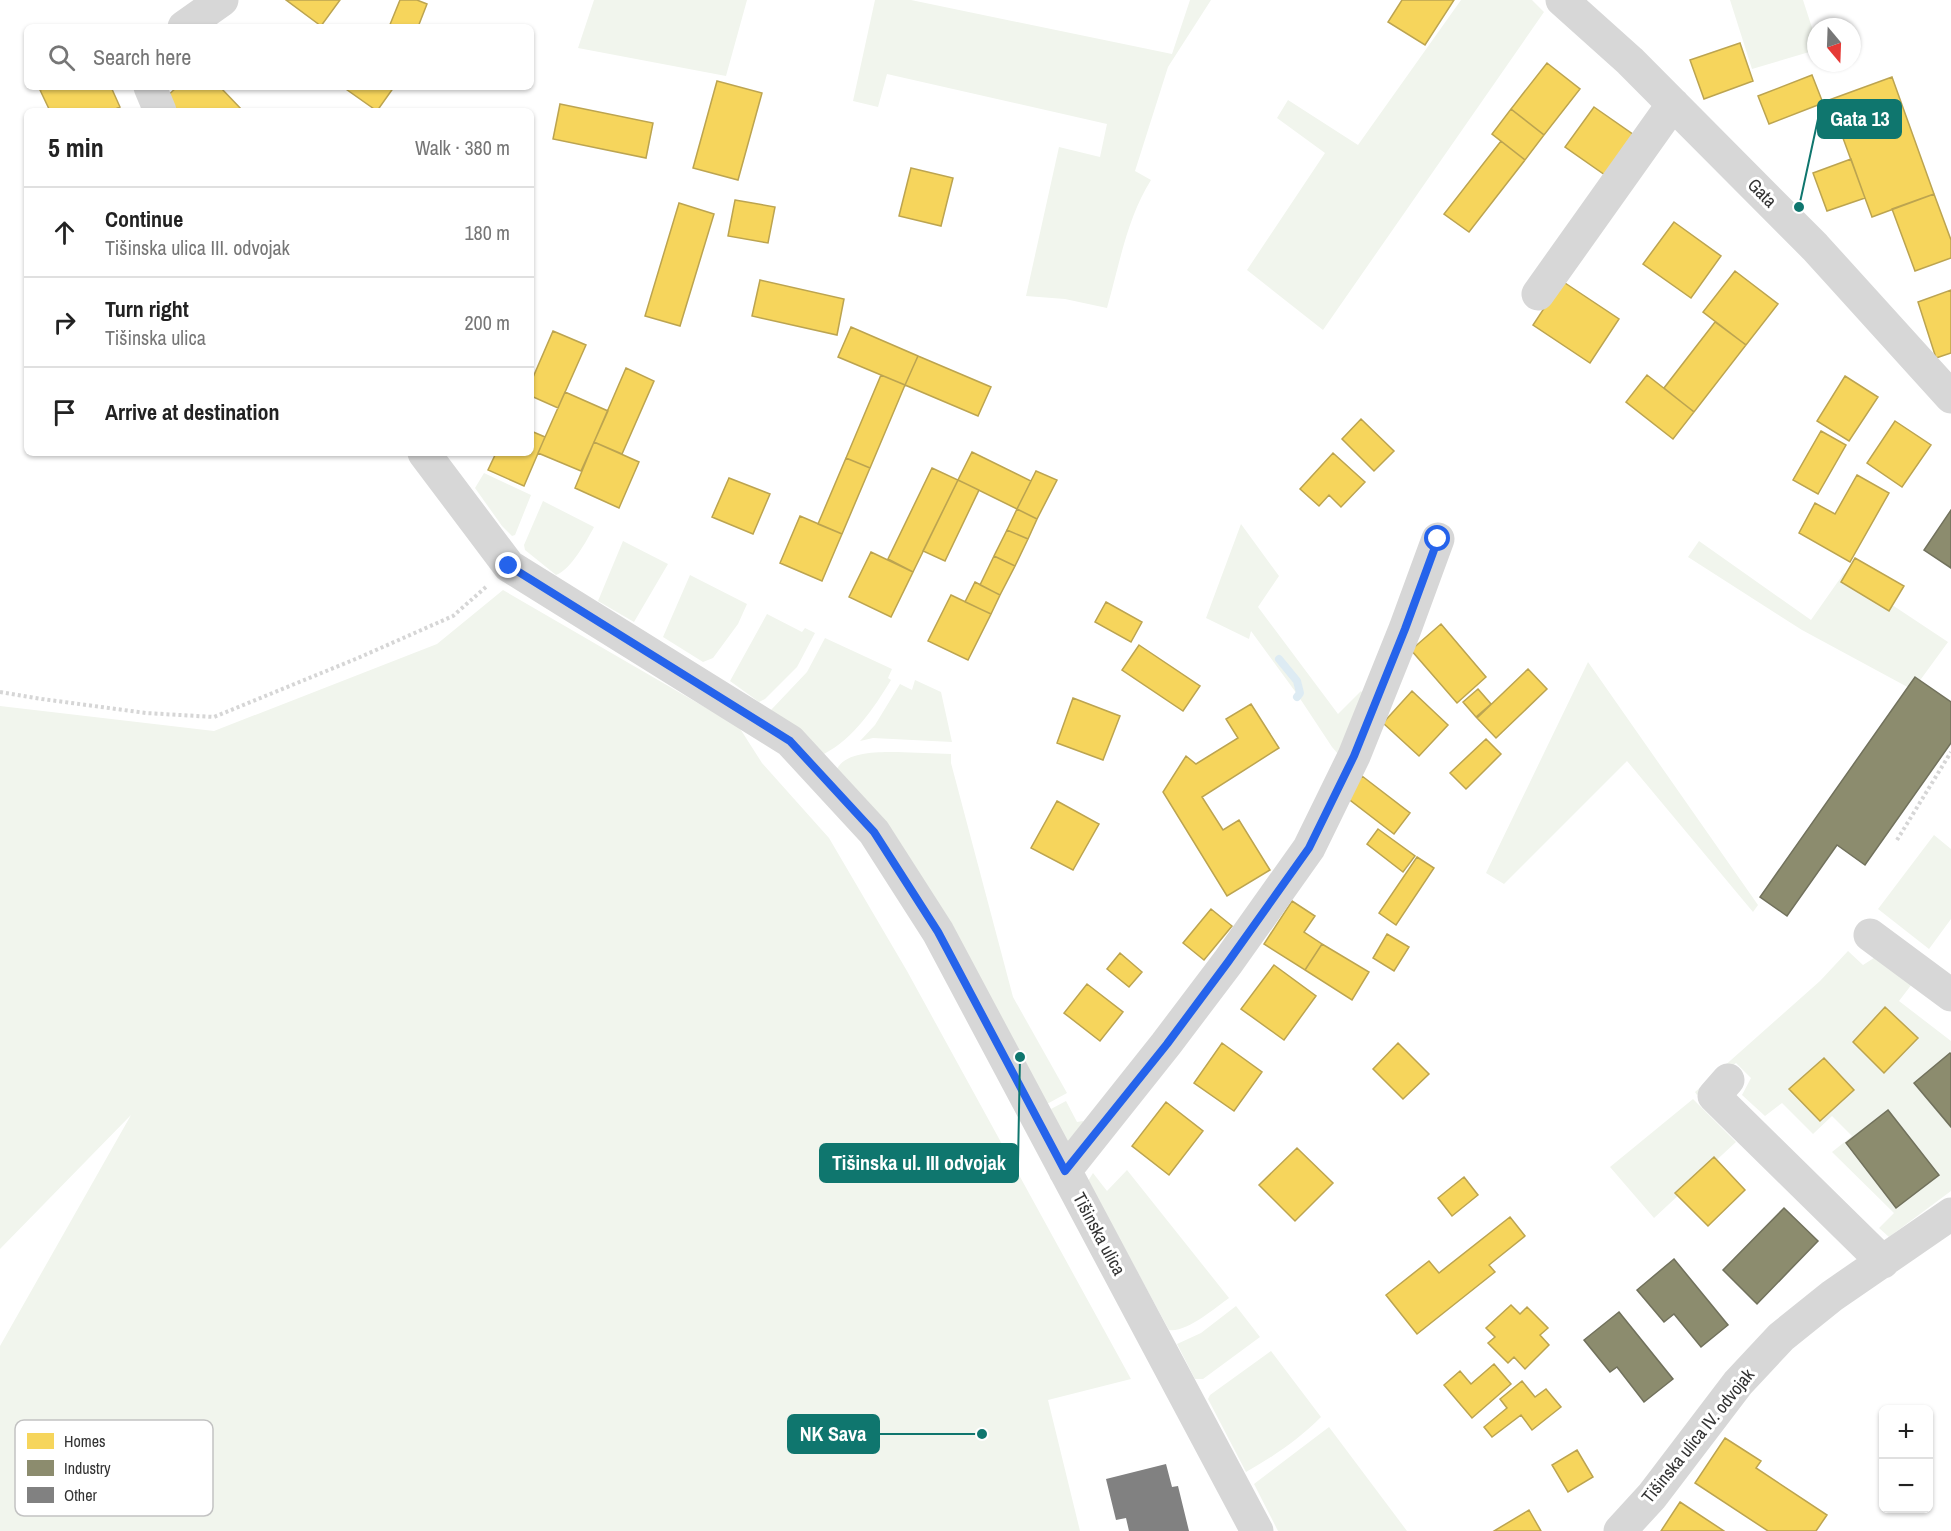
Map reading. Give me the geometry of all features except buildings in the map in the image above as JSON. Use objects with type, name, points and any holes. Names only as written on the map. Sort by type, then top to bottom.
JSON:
[{"type":"street","points":[[188,24],[222,0]]},
{"type":"street","name":"Gata","points":[[1562,0],[1630,60],[1815,246],[1951,397]]},
{"type":"street","points":[[151,90],[159,108]]},
{"type":"street","points":[[1538,294],[1673,104]]},
{"type":"street","name":"Tišinska ulica","points":[[426,456],[509,566],[790,741],[874,832],[938,932],[1257,1531]]},
{"type":"street","points":[[1065,1171],[1167,1044],[1309,848],[1354,756],[1438,539]]},
{"type":"street","points":[[1870,935],[1951,995]]},
{"type":"street","points":[[1728,1080],[1714,1096],[1883,1262]]},
{"type":"street","name":"Tišinska ulica IV. odvojak","points":[[1620,1531],[1652,1496],[1738,1383],[1781,1338],[1832,1296],[1951,1214]]},
{"type":"path","points":[[0,692],[134,711],[213,717],[453,616],[509,566]]},
{"type":"path","points":[[1897,840],[1951,752]]},
{"type":"shaded area","points":[[594,0],[747,0],[726,76],[578,48]]},
{"type":"shaded area","points":[[875,0],[911,0],[1172,54],[1190,0],[1211,0],[1168,67],[1135,171],[1151,180],[1130,226],[1107,308],[1065,299],[1026,296],[1059,147],[1100,157],[1107,124],[887,74],[878,107],[853,101]]},
{"type":"shaded area","points":[[1461,0],[1532,0],[1544,12],[1323,330],[1247,270],[1325,153],[1277,118],[1288,100],[1358,145]]},
{"type":"shaded area","points":[[1730,0],[1803,0],[1809,18],[1807,18],[1807,53],[1752,69]]},
{"type":"shaded area","points":[[484,473],[531,495],[515,535],[512,536],[502,526],[475,488]]},
{"type":"shaded area","points":[[543,501],[594,527],[573,561],[556,575],[525,550],[524,545]]},
{"type":"shaded area","points":[[1241,524],[1279,576],[1258,607],[1338,714],[1361,691],[1369,702],[1345,762],[1332,747],[1251,631],[1249,639],[1206,618]]},
{"type":"shaded area","points":[[623,541],[668,564],[634,622],[598,601]]},
{"type":"shaded area","points":[[1699,541],[1811,620],[1844,573],[1948,642],[1913,690],[1802,630],[1688,557]]},
{"type":"shaded area","points":[[690,575],[747,604],[738,624],[713,658],[703,662],[663,637]]},
{"type":"shaded area","points":[[503,590],[739,727],[762,763],[829,838],[907,971],[1131,1379],[1048,1400],[1080,1531],[0,1531],[0,1346],[131,1115],[0,1249],[0,706],[214,731],[437,644]]},
{"type":"shaded area","points":[[767,614],[802,632],[805,628],[815,633],[797,667],[765,699],[759,702],[730,681]]},
{"type":"shaded area","points":[[825,638],[892,669],[888,678],[891,680],[878,701],[854,731],[824,754],[771,710],[807,672]]},
{"type":"shaded area","points":[[1588,662],[1758,905],[1753,912],[1627,761],[1504,884],[1486,873]]},
{"type":"shaded area","points":[[915,680],[941,692],[952,742],[873,738],[860,741],[875,725],[900,684],[912,690]]},
{"type":"shaded area","points":[[897,752],[951,754],[951,763],[1013,997],[1067,1093],[1047,1104],[837,769],[841,763],[855,756]]},
{"type":"shaded area","points":[[1934,835],[1951,849],[1951,919],[1929,949],[1878,909]]},
{"type":"shaded area","points":[[1848,951],[1863,965],[1877,956],[1912,984],[1899,1001],[1951,1041],[1951,1054],[1949,1053],[1914,1083],[1951,1127],[1951,1191],[1889,1237],[1879,1228],[1894,1213],[1832,1152],[1852,1136],[1832,1116],[1813,1134],[1782,1103],[1765,1116],[1742,1095],[1751,1078],[1736,1063],[1697,1095],[1695,1092],[1820,981]],"holes":[[[1885,1007],[1918,1038],[1884,1073],[1853,1042]],[[1823,1058],[1854,1090],[1790,1089]]]},
{"type":"shaded area","points":[[1693,1099],[1736,1142],[1654,1218],[1610,1167]]},
{"type":"shaded area","points":[[1066,1101],[1077,1122],[1083,1121],[1089,1131],[1067,1142],[1051,1109]]},
{"type":"shaded area","points":[[1127,1170],[1229,1298],[1184,1328],[1169,1330],[1088,1181],[1093,1173],[1107,1191]]},
{"type":"shaded area","points":[[1236,1306],[1260,1337],[1203,1379],[1195,1379],[1177,1344],[1201,1333]]},
{"type":"shaded area","points":[[1271,1351],[1321,1417],[1285,1447],[1246,1472],[1208,1399],[1210,1395]]},
{"type":"shaded area","points":[[1329,1427],[1407,1531],[1278,1531],[1254,1484]]},
{"type":"waterway","points":[[1279,659],[1297,681],[1300,693],[1297,697]]},
{"type":"place","name":"Gata 13","points":[[1799,207]]},
{"type":"place","name":"Tišinska ul. III odvojak","points":[[1020,1057]]},
{"type":"place","name":"NK Sava","points":[[982,1434]]},
{"type":"route","points":[[509,566],[790,741],[818,771],[874,832],[938,932],[1065,1171],[1167,1044],[1309,848],[1354,756],[1438,539]]}]
